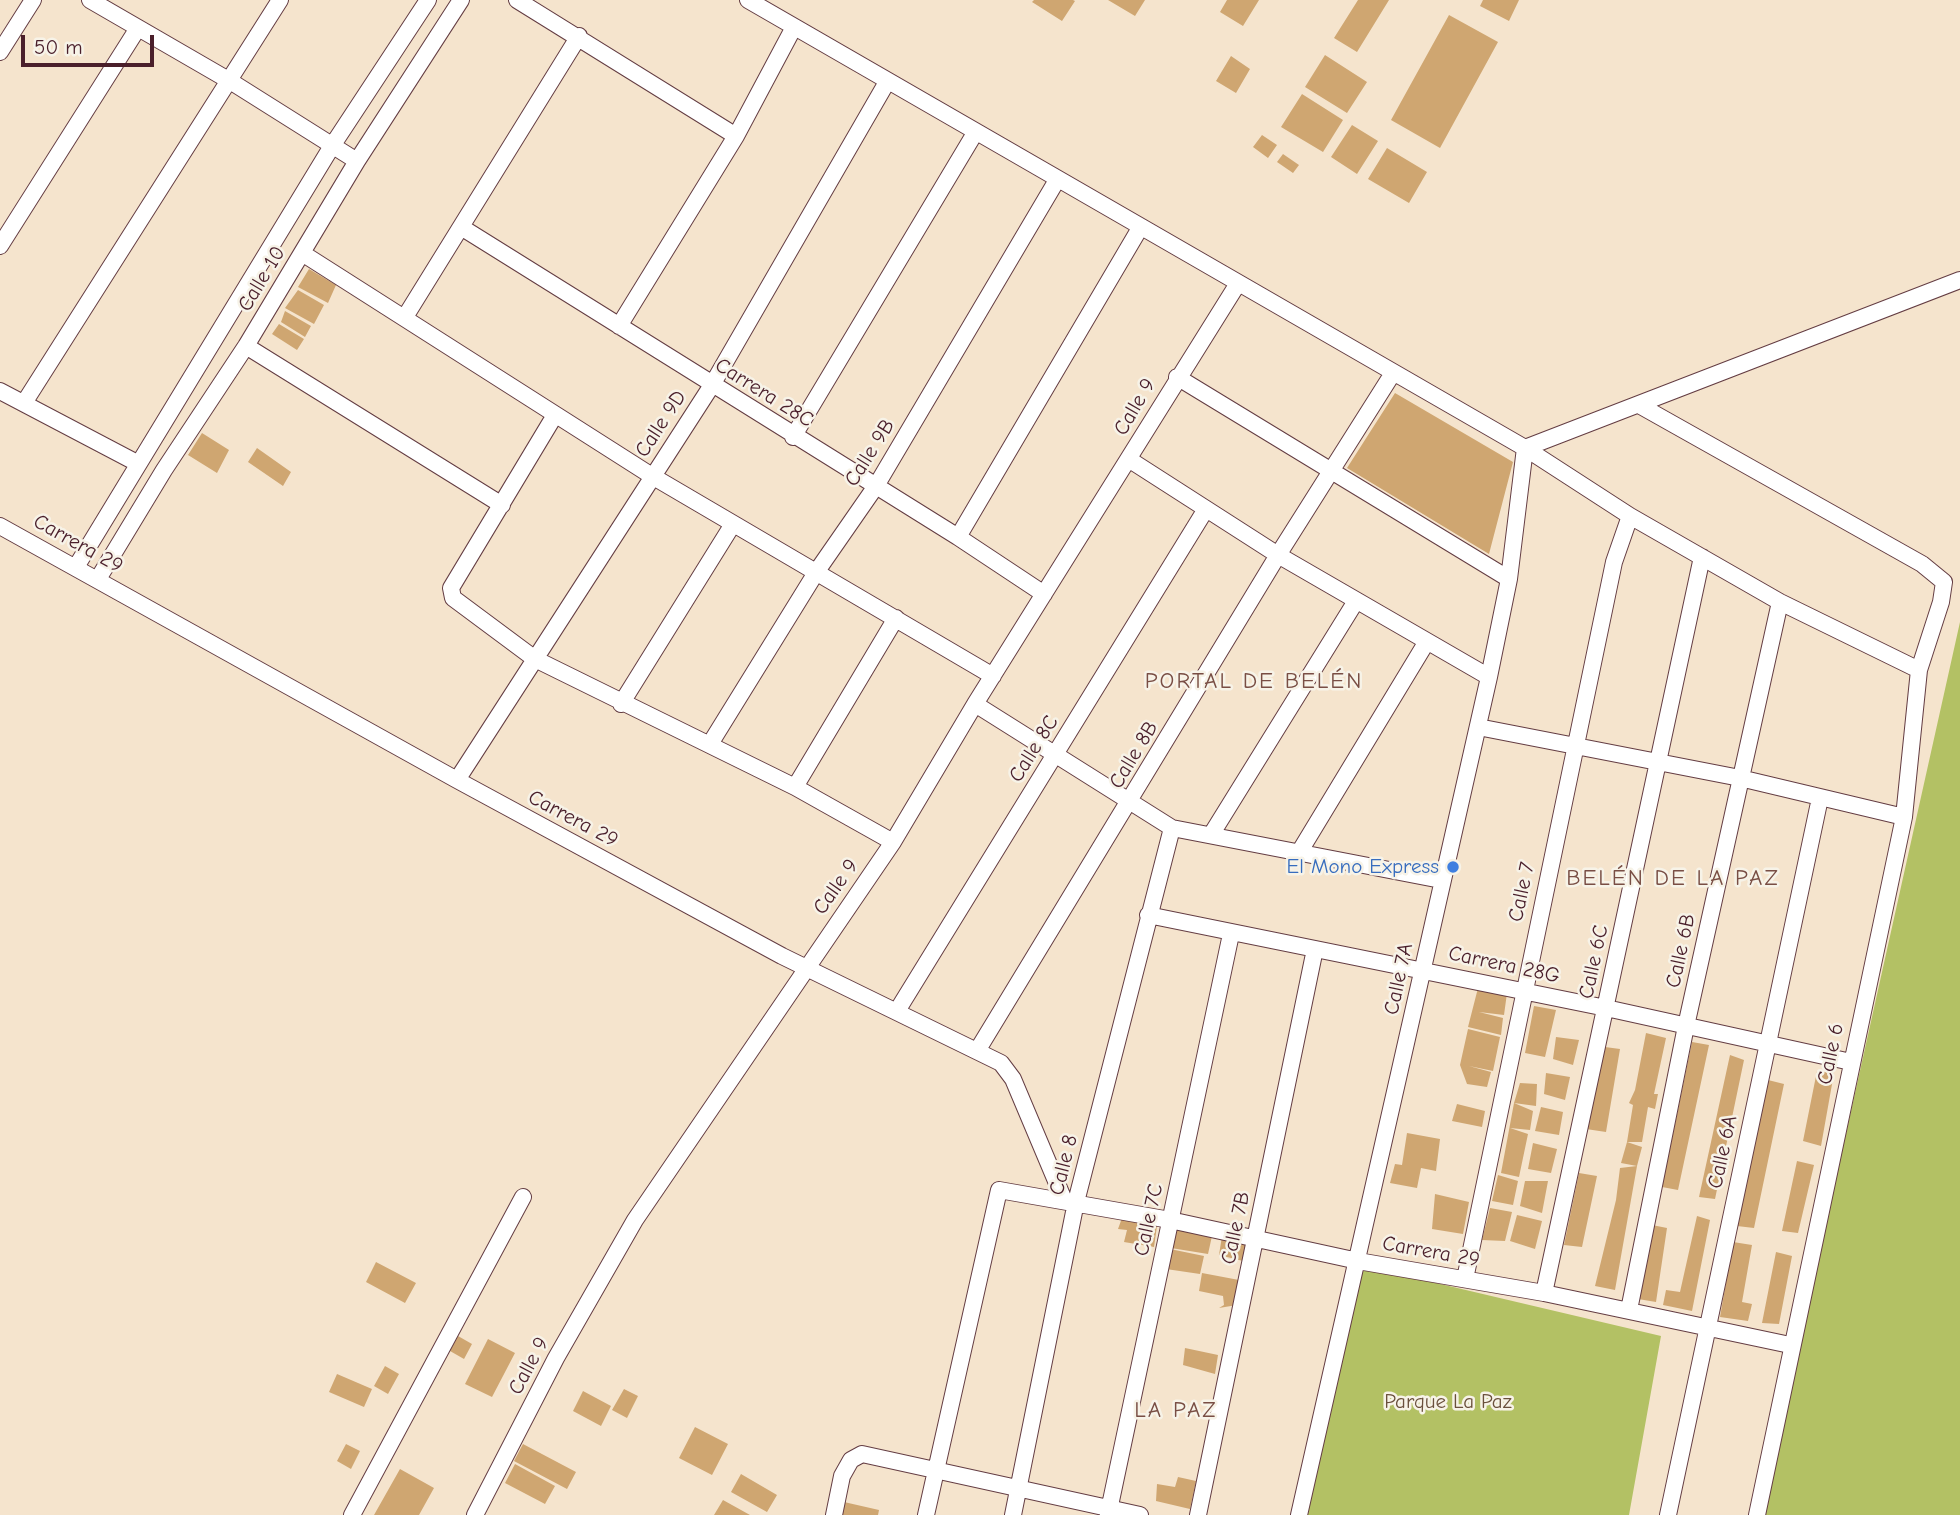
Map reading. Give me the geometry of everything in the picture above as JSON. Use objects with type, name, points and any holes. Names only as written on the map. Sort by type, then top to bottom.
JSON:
[{"type":"street","points":[[0,52],[33,0]]},
{"type":"street","points":[[90,0],[230,81],[358,161]]},
{"type":"street","points":[[24,403],[280,0]]},
{"type":"street","name":"Calle 10","points":[[76,567],[332,146],[428,0]]},
{"type":"street","name":"Calle 10","points":[[98,579],[461,0]]},
{"type":"street","points":[[517,0],[579,36],[736,136]]},
{"type":"street","points":[[748,0],[1237,285],[1525,448],[1630,516],[1780,602],[1919,670]]},
{"type":"street","points":[[0,246],[138,27]]},
{"type":"street","points":[[619,326],[736,136],[794,27]]},
{"type":"street","points":[[405,317],[579,36]]},
{"type":"street","name":"Calle 9D","points":[[457,780],[712,385],[887,82]]},
{"type":"street","points":[[793,437],[975,133]]},
{"type":"street","name":"Calle 9B","points":[[710,744],[817,571],[876,486],[1057,180]]},
{"type":"street","name":"Carrera 28C","points":[[461,227],[793,437],[958,537],[1044,594]]},
{"type":"street","points":[[958,537],[1140,228]]},
{"type":"street","points":[[302,253],[652,476],[993,676]]},
{"type":"street","points":[[1525,448],[1960,280]]},
{"type":"street","name":"Calle 9","points":[[475,1515],[556,1358],[635,1220],[893,842],[975,704],[1237,285]]},
{"type":"street","points":[[246,346],[502,505]]},
{"type":"street","name":"Calle 8B","points":[[977,1051],[1132,800],[1278,555],[1393,373]]},
{"type":"street","points":[[1177,377],[1509,579]]},
{"type":"street","points":[[0,391],[138,463]]},
{"type":"street","name":"Calle 6","points":[[1639,405],[1932,570],[1944,582],[1941,602],[1919,670],[1904,817],[1790,1345],[1757,1515]]},
{"type":"street","points":[[555,415],[451,588],[453,598],[535,659],[621,704],[710,744],[795,787],[893,842]]},
{"type":"street","name":"Calle 7A","points":[[1299,1515],[1489,677],[1509,579],[1525,448]]},
{"type":"street","points":[[1130,460],[1278,555],[1426,643],[1489,677]]},
{"type":"street","name":"Calle 8C","points":[[897,1011],[1206,509]]},
{"type":"street","name":"Calle 7","points":[[1465,1279],[1614,562],[1630,516]]},
{"type":"street","points":[[621,704],[733,524]]},
{"type":"street","name":"Carrera 29","points":[[0,526],[457,780],[805,968],[1001,1063],[1013,1079],[1070,1201]]},
{"type":"street","name":"Calle 6C","points":[[1544,1293],[1702,557]]},
{"type":"street","points":[[1211,835],[1356,601]]},
{"type":"street","name":"Calle 6B","points":[[1629,1310],[1686,1026],[1780,602]]},
{"type":"street","points":[[795,787],[896,618]]},
{"type":"street","points":[[1300,851],[1426,643]]},
{"type":"street","points":[[975,704],[1132,800],[1172,828],[1441,880]]},
{"type":"street","points":[[1478,727],[1740,778],[1904,817]]},
{"type":"street","name":"Calle 6A","points":[[1668,1515],[1820,798]]},
{"type":"street","name":"Calle 8","points":[[1013,1515],[1070,1201],[1172,828]]},
{"type":"street","name":"Carrera 28G","points":[[1149,915],[1231,934],[1606,1008],[1851,1062]]},
{"type":"street","name":"Calle 7C","points":[[1109,1511],[1231,934]]},
{"type":"street","name":"Calle 7B","points":[[1198,1515],[1315,949]]},
{"type":"street","name":"Carrera 29","points":[[935,1471],[999,1190],[1170,1220],[1358,1261],[1544,1293],[1790,1345]]},
{"type":"street","points":[[352,1515],[523,1197]]},
{"type":"street","points":[[834,1515],[842,1476],[851,1460],[862,1454],[1019,1488],[1109,1511],[1140,1515]]},
{"type":"street","points":[[926,1515],[935,1471]]},
{"type":"green space","points":[[1960,622],[1960,1515],[1761,1515]]},
{"type":"green space","name":"Parque La Paz","points":[[1364,1266],[1661,1336],[1629,1515],[1302,1515]]},
{"type":"building","points":[[1108,0],[1145,0],[1135,16]]},
{"type":"building","points":[[1227,0],[1259,0],[1243,26],[1220,12]]},
{"type":"building","points":[[1358,0],[1389,0],[1357,52],[1334,38]]},
{"type":"building","points":[[1483,0],[1519,0],[1509,21],[1480,6]]},
{"type":"building","points":[[1075,1],[1062,21],[1032,2]]},
{"type":"building","points":[[1449,15],[1498,42],[1440,148],[1391,120]]},
{"type":"building","points":[[1325,55],[1367,82],[1347,113],[1305,87]]},
{"type":"building","points":[[1231,56],[1250,69],[1236,93],[1216,81]]},
{"type":"building","points":[[1302,94],[1343,120],[1323,152],[1281,127]]},
{"type":"building","points":[[1352,125],[1378,141],[1357,174],[1331,157]]},
{"type":"building","points":[[1262,135],[1277,145],[1268,158],[1253,147]]},
{"type":"building","points":[[1387,148],[1427,172],[1409,203],[1368,179]]},
{"type":"building","points":[[1283,154],[1299,165],[1293,173],[1277,162]]},
{"type":"building","points":[[309,269],[336,285],[328,303],[298,287]]},
{"type":"building","points":[[298,290],[324,305],[314,324],[285,308]]},
{"type":"building","points":[[285,311],[311,326],[305,337],[281,322]]},
{"type":"building","points":[[279,324],[304,339],[297,350],[272,334]]},
{"type":"building","points":[[1395,393],[1513,462],[1489,554],[1347,468]]},
{"type":"building","points":[[202,433],[229,450],[217,473],[188,455]]},
{"type":"building","points":[[257,448],[291,472],[283,486],[248,462]]},
{"type":"building","points":[[1478,988],[1507,993],[1504,1015],[1479,1012],[1503,1018],[1501,1035],[1468,1027]]},
{"type":"building","points":[[1534,1006],[1556,1010],[1545,1057],[1525,1053]]},
{"type":"building","points":[[1468,1029],[1500,1037],[1493,1071],[1469,1066],[1491,1072],[1487,1087],[1467,1084],[1460,1065]]},
{"type":"building","points":[[1646,1033],[1666,1038],[1654,1094],[1658,1094],[1655,1109],[1648,1107],[1642,1142],[1627,1142],[1633,1105],[1629,1103],[1635,1090]]},
{"type":"building","points":[[1556,1037],[1579,1040],[1573,1065],[1553,1059]]},
{"type":"building","points":[[1692,1042],[1709,1045],[1678,1190],[1662,1187]]},
{"type":"building","points":[[1605,1047],[1620,1049],[1606,1132],[1586,1129]]},
{"type":"building","points":[[1730,1055],[1744,1060],[1715,1199],[1699,1197]]},
{"type":"building","points":[[1817,1071],[1834,1073],[1821,1146],[1803,1141]]},
{"type":"building","points":[[1546,1073],[1570,1077],[1565,1100],[1544,1094]]},
{"type":"building","points":[[1768,1080],[1784,1084],[1754,1228],[1737,1226]]},
{"type":"building","points":[[1520,1083],[1537,1084],[1536,1106],[1514,1103]]},
{"type":"building","points":[[1514,1103],[1533,1111],[1530,1130],[1510,1128],[1528,1134],[1519,1177],[1501,1173]]},
{"type":"building","points":[[1457,1104],[1485,1111],[1482,1127],[1452,1121]]},
{"type":"building","points":[[1541,1107],[1563,1112],[1559,1135],[1535,1131]]},
{"type":"building","points":[[1407,1133],[1440,1139],[1436,1171],[1421,1168],[1417,1188],[1390,1183],[1395,1164],[1402,1165]]},
{"type":"building","points":[[1627,1142],[1642,1147],[1637,1166],[1621,1163]]},
{"type":"building","points":[[1533,1143],[1557,1149],[1551,1173],[1528,1169]]},
{"type":"building","points":[[1797,1161],[1814,1165],[1798,1233],[1782,1231]]},
{"type":"building","points":[[1637,1166],[1615,1290],[1595,1286],[1616,1200],[1620,1168]]},
{"type":"building","points":[[1579,1173],[1597,1176],[1582,1247],[1564,1245]]},
{"type":"building","points":[[1498,1175],[1518,1181],[1513,1205],[1492,1201]]},
{"type":"building","points":[[1525,1181],[1548,1181],[1542,1213],[1520,1206]]},
{"type":"building","points":[[1435,1194],[1469,1202],[1463,1234],[1432,1229]]},
{"type":"building","points":[[1490,1208],[1512,1212],[1505,1241],[1482,1240]]},
{"type":"building","points":[[1517,1215],[1542,1221],[1535,1249],[1510,1241]]},
{"type":"building","points":[[1697,1216],[1710,1220],[1692,1311],[1663,1305],[1666,1290],[1680,1292]]},
{"type":"building","points":[[1122,1218],[1157,1226],[1154,1247],[1124,1242],[1127,1230],[1118,1229]]},
{"type":"building","points":[[1176,1225],[1212,1236],[1208,1254],[1171,1248]]},
{"type":"building","points":[[1652,1225],[1667,1228],[1656,1302],[1638,1299]]},
{"type":"building","points":[[1222,1236],[1246,1244],[1243,1261],[1219,1255]]},
{"type":"building","points":[[1733,1242],[1752,1245],[1742,1302],[1752,1304],[1748,1321],[1720,1317]]},
{"type":"building","points":[[1170,1249],[1204,1256],[1200,1274],[1166,1269]]},
{"type":"building","points":[[1776,1252],[1792,1256],[1779,1324],[1762,1323]]},
{"type":"building","points":[[376,1262],[416,1283],[405,1303],[366,1282]]},
{"type":"building","points":[[1202,1273],[1239,1280],[1237,1305],[1219,1308],[1224,1305],[1223,1296],[1199,1291]]},
{"type":"building","points":[[458,1336],[472,1344],[464,1359],[450,1351]]},
{"type":"building","points":[[488,1339],[515,1353],[492,1397],[465,1384]]},
{"type":"building","points":[[1185,1348],[1218,1355],[1215,1374],[1183,1365]]},
{"type":"building","points":[[385,1366],[399,1374],[388,1394],[374,1386]]},
{"type":"building","points":[[337,1374],[372,1389],[364,1407],[329,1392]]},
{"type":"building","points":[[624,1389],[638,1396],[627,1418],[612,1410]]},
{"type":"building","points":[[583,1391],[611,1406],[601,1426],[573,1411]]},
{"type":"building","points":[[695,1427],[728,1444],[712,1475],[679,1458]]},
{"type":"building","points":[[346,1444],[360,1451],[351,1469],[337,1461]]},
{"type":"building","points":[[523,1444],[576,1472],[567,1489],[514,1461]]},
{"type":"building","points":[[515,1464],[555,1486],[545,1504],[505,1483]]},
{"type":"building","points":[[400,1469],[434,1488],[419,1515],[374,1515]]},
{"type":"building","points":[[741,1474],[777,1495],[767,1512],[731,1492]]},
{"type":"building","points":[[1178,1477],[1196,1481],[1190,1509],[1156,1501],[1157,1484],[1175,1487]]},
{"type":"building","points":[[723,1500],[750,1515],[714,1515]]},
{"type":"building","points":[[844,1502],[879,1510],[878,1515],[841,1515]]},
{"type":"place","name":"El Mono Express","points":[[1453,867]]},
{"type":"district","name":"PORTAL DE BELÉN","points":[[1254,681]]},
{"type":"district","name":"BELÉN DE LA PAZ","points":[[1673,878]]},
{"type":"district","name":"LA PAZ","points":[[1176,1410]]}]
